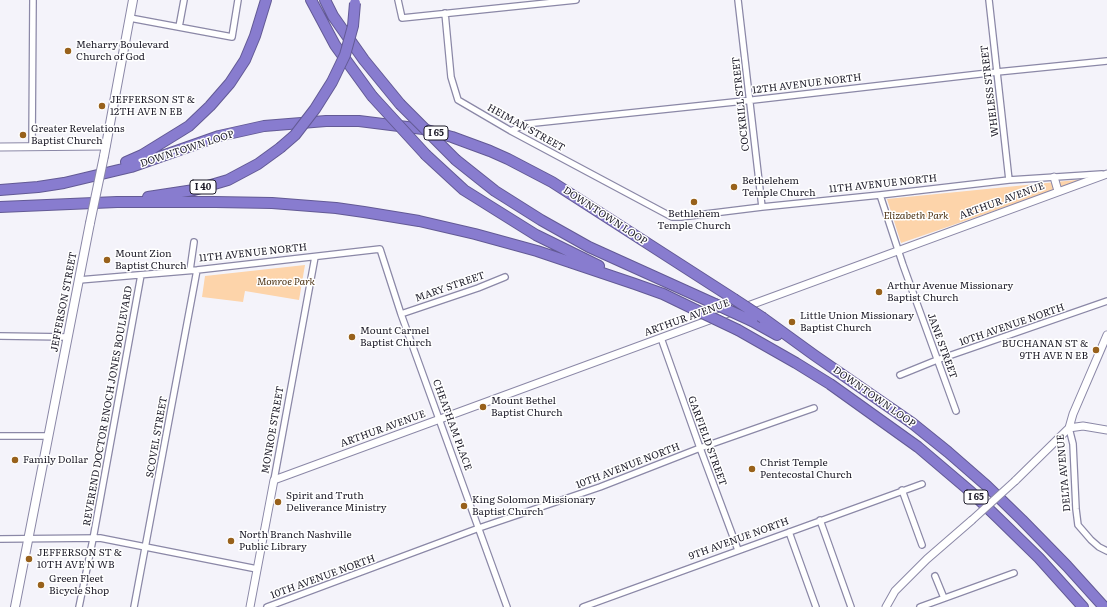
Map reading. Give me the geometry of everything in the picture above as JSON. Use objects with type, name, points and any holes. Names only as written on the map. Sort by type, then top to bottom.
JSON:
[{"type":"highway","points":[[102,173],[142,155],[189,126],[210,106],[230,83],[245,60],[256,36],[266,0]]},
{"type":"highway","points":[[311,0],[335,45],[372,96],[426,155],[464,190],[536,235],[636,284]]},
{"type":"highway","points":[[325,0],[333,16],[364,60],[400,104],[456,160],[495,191],[541,220],[589,247],[752,321],[814,355]]},
{"type":"highway","name":"I 40","points":[[117,202],[194,190],[228,180],[258,164],[280,148],[295,135],[315,109],[332,82],[345,55],[353,26],[355,1]]},
{"type":"highway","name":"DOWNTOWN LOOP","points":[[0,190],[51,185],[131,167],[219,136],[271,125],[326,121],[359,121],[423,129],[452,137],[490,151],[552,182],[734,299],[912,423],[987,486],[1067,566],[1104,607]]},
{"type":"highway","name":"DOWNTOWN LOOP","points":[[0,207],[117,202],[272,203],[336,208],[419,221],[475,234],[536,251],[636,284],[663,294],[738,330],[796,363],[830,384],[918,447],[971,492],[998,518],[1039,558],[1083,607]]},
{"type":"main road","name":"JEFFERSON STREET","points":[[15,607],[106,146],[133,0]]},
{"type":"street","points":[[32,147],[33,0]]},
{"type":"street","points":[[179,27],[184,0]]},
{"type":"street","points":[[130,18],[232,37],[238,0]]},
{"type":"street","points":[[398,0],[402,18],[576,0]]},
{"type":"street","name":"COCKRILL STREET","points":[[738,0],[762,207]]},
{"type":"street","name":"WHELESS STREET","points":[[989,0],[1009,180]]},
{"type":"street","name":"HEIMAN STREET","points":[[445,13],[451,77],[458,100],[511,131],[663,213]]},
{"type":"street","name":"12TH AVENUE NORTH","points":[[511,131],[525,124],[1107,61]]},
{"type":"street","points":[[0,147],[106,146]]},
{"type":"street","name":"11TH AVENUE NORTH","points":[[663,213],[672,217],[681,217],[1009,180],[1107,174]]},
{"type":"street","name":"ARTHUR AVENUE","points":[[274,480],[1107,174]]},
{"type":"street","points":[[1054,177],[1058,191]]},
{"type":"street","name":"JANE STREET","points":[[880,195],[898,250],[956,411]]},
{"type":"street","points":[[190,270],[194,242]]},
{"type":"street","name":"11TH AVENUE NORTH","points":[[79,280],[141,276],[315,257],[380,248]]},
{"type":"street","name":"CHEATHAM PLACE","points":[[380,248],[401,314],[507,607]]},
{"type":"street","name":"MONROE STREET","points":[[250,607],[315,257]]},
{"type":"street","name":"SCOVEL STREET","points":[[134,607],[197,270]]},
{"type":"street","name":"REVEREND DOCTOR ENOCH JONES BOULEVARD","points":[[79,607],[93,539],[141,276]]},
{"type":"street","name":"MARY STREET","points":[[401,314],[478,288],[505,277]]},
{"type":"street","name":"10TH AVENUE NORTH","points":[[900,375],[937,360],[1107,301]]},
{"type":"street","points":[[886,607],[895,591],[927,559],[1015,481],[1070,428],[1073,414],[1107,335]]},
{"type":"street","points":[[0,336],[68,337]]},
{"type":"street","name":"GARFIELD STREET","points":[[661,338],[738,550]]},
{"type":"street","name":"10TH AVENUE NORTH","points":[[267,607],[479,528],[600,487],[700,448],[814,408]]},
{"type":"street","points":[[1070,428],[1084,426],[1107,430]]},
{"type":"street","name":"DELTA AVENUE","points":[[1070,428],[1074,451],[1078,525],[1091,540],[1099,547],[1107,551]]},
{"type":"street","points":[[0,436],[48,436]]},
{"type":"street","name":"9TH AVENUE NORTH","points":[[583,607],[922,484]]},
{"type":"street","points":[[902,490],[922,545]]},
{"type":"street","points":[[820,520],[851,607]]},
{"type":"street","points":[[789,532],[816,607]]},
{"type":"street","points":[[0,539],[100,538],[257,569]]},
{"type":"street","points":[[920,607],[1014,573]]},
{"type":"street","points":[[936,576],[944,598]]},
{"type":"green space","name":"Elizabeth Park","points":[[1086,179],[901,243],[887,199]]},
{"type":"green space","name":"Monroe Park","points":[[305,265],[299,300],[245,291],[243,302],[202,297],[205,276]]},
{"type":"place","name":"Meharry Boulevard Church of God","points":[[68,51]]},
{"type":"place","name":"JEFFERSON ST & 12TH AVE N EB","points":[[102,106]]},
{"type":"place","name":"Greater Revelations Baptist Church","points":[[23,135]]},
{"type":"place","name":"Bethelehem Temple Church","points":[[734,187]]},
{"type":"place","name":"Bethlehem Temple Church","points":[[694,202]]},
{"type":"place","name":"Mount Zion Baptist Church","points":[[107,260]]},
{"type":"place","name":"Arthur Avenue Missionary Baptist Church","points":[[879,292]]},
{"type":"place","name":"Little Union Missionary Baptist Church","points":[[792,322]]},
{"type":"place","name":"Mount Carmel Baptist Church","points":[[352,337]]},
{"type":"place","name":"BUCHANAN ST & 9TH AVE N EB","points":[[1096,350]]},
{"type":"place","name":"Mount Bethel Baptist Church","points":[[483,407]]},
{"type":"place","name":"Family Dollar","points":[[15,460]]},
{"type":"place","name":"Christ Temple Pentecostal Church","points":[[752,469]]},
{"type":"place","name":"Spirit and Truth Deliverance Ministry","points":[[278,502]]},
{"type":"place","name":"King Solomon Missionary Baptist Church","points":[[464,506]]},
{"type":"place","name":"North Branch Nashville Public Library","points":[[231,541]]},
{"type":"place","name":"JEFFERSON ST & 10TH AVE N WB","points":[[29,559]]},
{"type":"place","name":"Green Fleet Bicycle Shop","points":[[41,585]]}]
